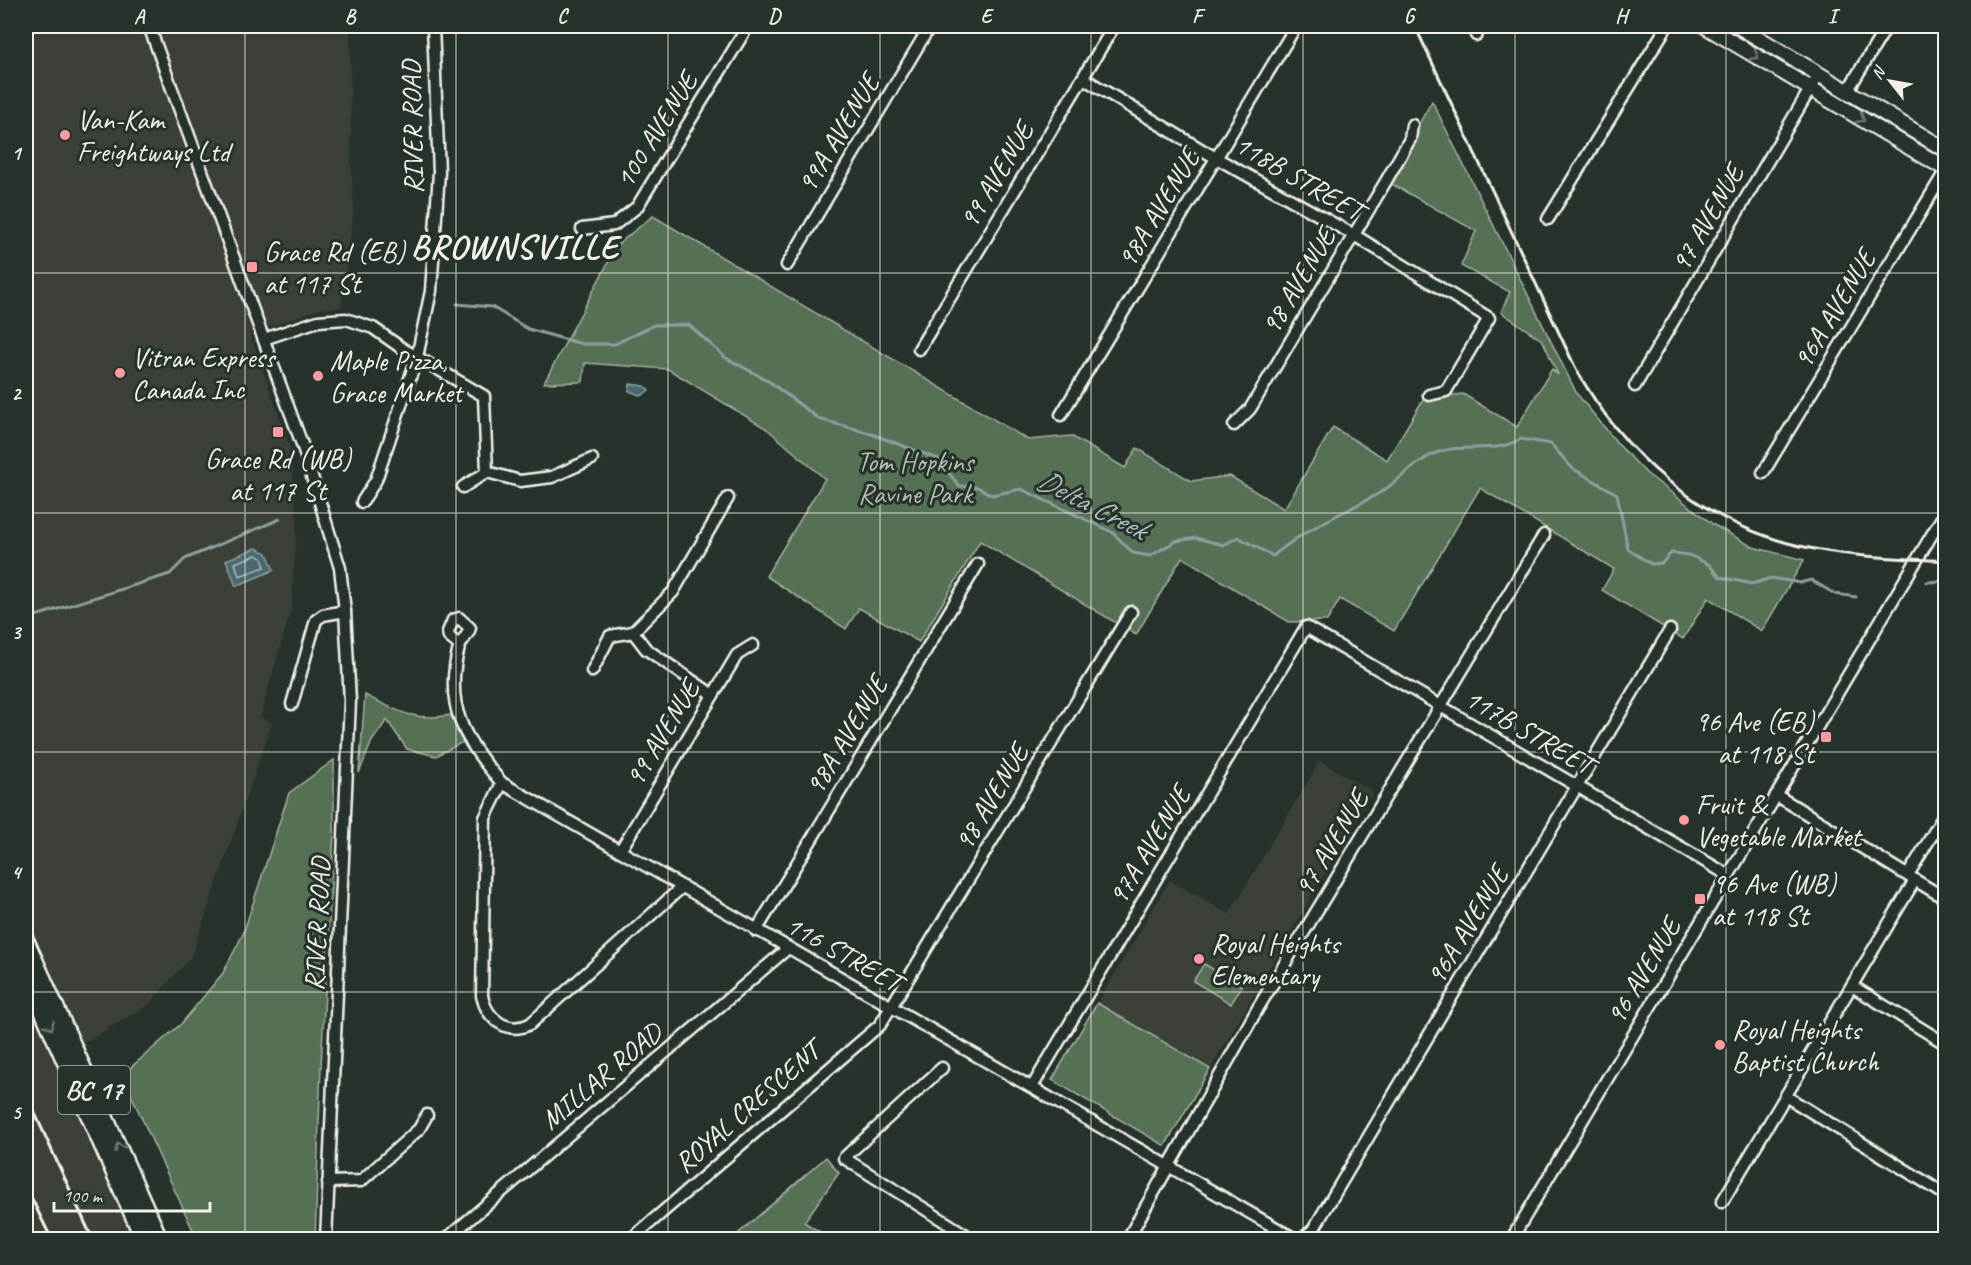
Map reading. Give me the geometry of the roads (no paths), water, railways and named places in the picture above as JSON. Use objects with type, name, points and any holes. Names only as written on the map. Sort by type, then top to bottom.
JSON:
[{"type":"highway","name":"BC 17","points":[[26,941],[160,1239]]},
{"type":"highway","name":"BC 17","points":[[26,973],[144,1239]]},
{"type":"main road","points":[[1705,26],[1946,170]]},
{"type":"main road","points":[[1738,26],[1946,150]]},
{"type":"street","name":"RIVER ROAD","points":[[149,26],[303,447],[340,568],[350,701],[326,1239]]},
{"type":"street","name":"RIVER ROAD","points":[[362,502],[376,480],[417,357],[431,291],[439,172],[433,26]]},
{"type":"street","name":"100 AVENUE","points":[[582,229],[614,225],[637,207],[748,26]]},
{"type":"street","name":"99A AVENUE","points":[[788,265],[930,26]]},
{"type":"street","name":"99 AVENUE","points":[[919,349],[1114,26]]},
{"type":"street","name":"98A AVENUE","points":[[1061,415],[1296,26]]},
{"type":"street","points":[[1476,35],[1482,26]]},
{"type":"street","points":[[1548,219],[1666,26]]},
{"type":"street","points":[[1848,90],[1887,26]]},
{"type":"street","name":"97 AVENUE","points":[[1635,386],[1819,74]]},
{"type":"street","name":"118B STREET","points":[[1083,78],[1354,235],[1489,318],[1446,391],[1429,395]]},
{"type":"street","name":"98 AVENUE","points":[[1234,424],[1250,409],[1354,235],[1410,139],[1412,125]]},
{"type":"street","name":"96A AVENUE","points":[[1763,473],[1946,170]]},
{"type":"street","points":[[264,339],[318,321],[345,319],[374,328],[417,357],[484,396],[487,472]]},
{"type":"street","points":[[464,487],[487,472],[520,481],[531,480],[552,477],[592,459]]},
{"type":"street","points":[[592,671],[610,636],[633,632],[673,592],[728,498]]},
{"type":"street","name":"96 AVENUE","points":[[1511,1239],[1946,511]]},
{"type":"street","name":"97 AVENUE","points":[[1127,1239],[1252,1018],[1544,535]]},
{"type":"street","name":"98A AVENUE","points":[[756,931],[978,564]]},
{"type":"street","points":[[292,704],[316,620],[323,615],[345,611]]},
{"type":"street","name":"98 AVENUE","points":[[892,1008],[1131,612]]},
{"type":"street","name":"117B STREET","points":[[1306,627],[1728,875]]},
{"type":"street","name":"97A AVENUE","points":[[1032,1087],[1306,627]]},
{"type":"street","name":"96A AVENUE","points":[[1299,1239],[1313,1230],[1670,630]]},
{"type":"street","points":[[633,632],[646,649],[713,695]]},
{"type":"street","name":"116 STREET","points":[[459,645],[453,696],[463,733],[502,783],[1168,1167],[1299,1239]]},
{"type":"street","name":"99 AVENUE","points":[[620,851],[737,656],[753,645]]},
{"type":"street","points":[[502,783],[485,818],[482,996],[488,1012],[506,1027],[523,1027],[530,1024],[682,887]]},
{"type":"street","points":[[1776,795],[1946,899]]},
{"type":"street","points":[[1722,1202],[1852,986],[1946,812]]},
{"type":"street","name":"MILLAR ROAD","points":[[445,1239],[787,949]]},
{"type":"street","points":[[1852,986],[1946,1044]]},
{"type":"street","name":"ROYAL CRESCENT","points":[[630,1239],[880,1025],[892,1008]]},
{"type":"street","points":[[942,1068],[844,1158],[960,1236],[974,1239]]},
{"type":"street","points":[[1787,1097],[1946,1195]]},
{"type":"street","points":[[328,1182],[361,1181],[419,1129],[427,1115]]},
{"type":"water","points":[[630,384],[645,386],[649,390],[642,396],[629,391]]},
{"type":"water","points":[[256,548],[267,553],[274,570],[236,586],[226,560]]},
{"type":"waterway","name":"Delta Creek","points":[[457,304],[492,307],[528,329],[582,344],[615,344],[654,325],[689,325],[726,358],[767,380],[819,419],[869,433],[938,459],[959,486],[977,487],[992,495],[1021,489],[1112,532],[1133,553],[1150,556],[1176,541],[1196,538],[1224,545],[1238,537],[1273,556],[1310,530],[1384,490],[1420,462],[1436,453],[1458,448],[1490,448],[1511,444],[1521,439],[1551,444],[1572,468],[1617,494],[1628,549],[1651,564],[1662,563],[1671,553],[1689,555],[1708,564],[1720,577],[1752,584],[1771,578],[1800,583],[1811,580],[1835,594],[1856,597]]},
{"type":"waterway","name":"Delta Creek","points":[[26,619],[170,574],[185,559],[280,519]]},
{"type":"waterway","name":"Delta Creek","points":[[1927,582],[1946,581]]},
{"type":"railway","points":[[1415,26],[1575,367],[1594,399],[1616,429],[1641,456],[1668,481],[1698,502],[1730,521],[1764,535],[1800,546],[1836,553],[1946,561]]},
{"type":"railway","points":[[26,1094],[93,1240]]},
{"type":"railway","points":[[26,1187],[52,1240]]},
{"type":"place","name":"Van-Kam Freightways Ltd","points":[[65,135]]},
{"type":"place","name":"Grace Rd (EB) at 117 St","points":[[252,267]]},
{"type":"place","name":"Vitran Express Canada Inc","points":[[120,373]]},
{"type":"place","name":"Maple Pizza, Grace Market","points":[[318,376]]},
{"type":"place","name":"Grace Rd (WB) at 117 St","points":[[278,432]]},
{"type":"place","name":"96 Ave (EB) at 118 St","points":[[1826,737]]},
{"type":"place","name":"Fruit & Vegetable Market","points":[[1684,820]]},
{"type":"place","name":"96 Ave (WB) at 118 St","points":[[1700,899]]},
{"type":"place","name":"Royal Heights Elementary","points":[[1199,959]]},
{"type":"place","name":"Royal Heights Baptist Church","points":[[1720,1045]]},
{"type":"district","name":"BROWNSVILLE","points":[[515,246]]},
{"type":"park label","name":"Tom Hopkins Ravine Park","points":[[915,477]]}]
